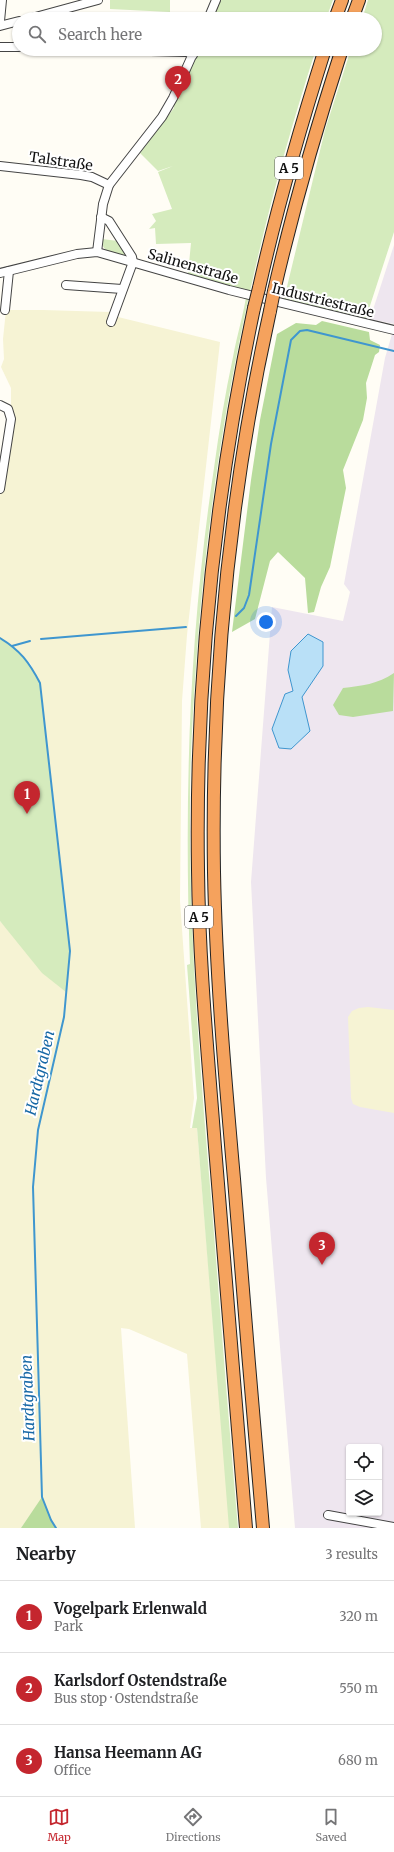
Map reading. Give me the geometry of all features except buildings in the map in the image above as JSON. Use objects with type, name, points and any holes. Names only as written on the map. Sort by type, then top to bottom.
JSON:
[{"type":"highway","points":[[338,12],[342,0]]},
{"type":"highway","points":[[354,12],[358,0]]},
{"type":"highway","name":"A 5","points":[[246,1528],[202,980],[198,892],[198,811],[204,662],[214,547],[230,436],[254,308],[276,215],[323,56]]},
{"type":"highway","name":"A 5","points":[[263,1528],[219,996],[215,913],[214,826],[218,684],[232,534],[246,428],[274,291],[291,218],[340,56]]},
{"type":"street","points":[[0,21],[2,0]]},
{"type":"street","points":[[54,12],[98,0]]},
{"type":"street","points":[[211,12],[216,0]]},
{"type":"street","points":[[0,26],[12,23]]},
{"type":"street","points":[[0,47],[12,47]]},
{"type":"street","points":[[109,185],[162,117],[173,98],[192,56]]},
{"type":"street","name":"Talstraße","points":[[0,166],[81,174],[92,177],[109,185],[105,194],[97,252]]},
{"type":"street","points":[[101,217],[109,221],[132,257],[133,262]]},
{"type":"street","name":"Salinenstraße","points":[[0,273],[77,254],[97,252],[246,294]]},
{"type":"street","name":"Salinenstraße","points":[[112,322],[122,289],[133,262]]},
{"type":"street","points":[[5,310],[10,271]]},
{"type":"street","points":[[66,285],[122,289]]},
{"type":"street","name":"Industriestraße","points":[[246,294],[394,330]]},
{"type":"street","points":[[0,405],[8,409],[11,420],[0,489]]},
{"type":"street","points":[[328,1515],[394,1528]]},
{"type":"shaded area","points":[[394,245],[394,324],[370,319]]},
{"type":"shaded area","points":[[6,310],[110,312],[114,316],[220,342],[187,635],[182,701],[180,901],[194,1098],[190,1128],[197,1128],[230,1528],[201,1528],[187,1354],[129,1329],[121,1328],[135,1528],[56,1528],[42,1498],[21,1528],[0,1528],[0,921],[66,991],[70,951],[40,683],[30,663],[12,646],[0,639],[0,497],[11,408],[11,388],[1,367],[4,359],[3,339]]},
{"type":"shaded area","points":[[394,327],[394,1528],[295,1528],[266,1178],[251,882],[272,607],[343,621],[350,592],[344,584],[385,358]]},
{"type":"shaded area","points":[[368,1007],[394,1010],[394,1113],[360,1107],[353,1104],[351,1098],[348,1017],[352,1011],[359,1008]]},
{"type":"green space","points":[[110,0],[170,0],[170,12],[110,9]]},
{"type":"green space","points":[[216,0],[333,0],[329,12],[211,12]]},
{"type":"green space","points":[[368,0],[394,0],[394,232],[366,318],[284,299],[325,130],[349,56],[382,56],[382,12],[364,12]]},
{"type":"green space","points":[[192,56],[314,56],[272,201],[253,277],[223,431],[203,587],[192,734],[190,854],[191,906],[197,1011],[204,1116],[238,1528],[229,1528],[197,1128],[192,1128],[197,1098],[187,965],[190,964],[188,902],[188,778],[194,654],[206,530],[222,412],[247,291],[188,274],[191,243],[156,244],[155,228],[149,229],[156,221],[152,214],[172,209],[158,172],[173,166],[158,171],[140,153],[174,108],[173,98]]},
{"type":"green space","points":[[102,239],[118,241],[127,256],[106,250],[102,244]]},
{"type":"green space","points":[[322,321],[369,332],[370,340],[380,345],[379,352],[375,355],[366,383],[367,398],[363,420],[343,470],[346,488],[330,567],[321,587],[314,612],[308,613],[305,578],[278,552],[270,561],[255,619],[232,632],[260,420],[277,334],[296,323],[316,325]]},
{"type":"green space","points":[[0,639],[19,652],[32,669],[40,683],[70,951],[66,992],[42,973],[0,921]]},
{"type":"green space","points":[[394,673],[393,711],[353,717],[339,715],[333,705],[343,688],[376,682]]},
{"type":"green space","points":[[42,1497],[51,1520],[56,1528],[21,1528]]},
{"type":"water","points":[[308,634],[323,642],[323,666],[302,697],[310,731],[291,749],[279,748],[272,729],[285,694],[293,691],[288,670],[291,651]]},
{"type":"waterway","points":[[236,616],[244,608],[249,595],[271,444],[291,340],[300,331],[307,330],[394,351]]},
{"type":"waterway","points":[[41,639],[186,627]]},
{"type":"waterway","name":"Hardtgraben","points":[[0,638],[19,652],[32,669],[40,683],[70,951],[64,1017],[38,1130],[33,1187],[42,1497],[51,1520],[56,1528]]},
{"type":"waterway","points":[[12,646],[30,641]]},
{"type":"place","name":"Karlsdorf Ostendstraße","points":[[178,99]]},
{"type":"place","name":"Vogelpark Erlenwald","points":[[27,814]]},
{"type":"place","name":"Hansa Heemann AG","points":[[322,1265]]}]
